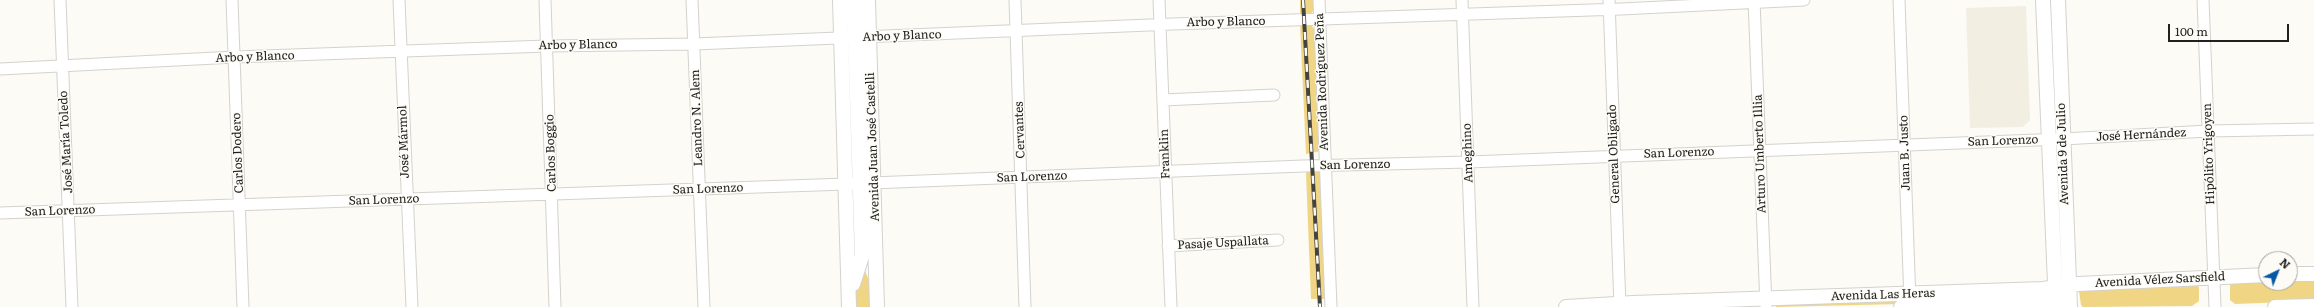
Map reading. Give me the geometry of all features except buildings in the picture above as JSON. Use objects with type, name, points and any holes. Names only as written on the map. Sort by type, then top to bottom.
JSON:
[{"type":"main road","name":"Avenida Juan José Castelli","points":[[840,0],[842,37],[860,184],[877,301]]},
{"type":"main road","name":"Avenida Juan José Castelli","points":[[854,0],[862,256],[877,301]]},
{"type":"main road","name":"Avenida Juan José Castelli","points":[[849,300],[860,184],[870,37],[868,0]]},
{"type":"main road","name":"Avenida 9 de Julio","points":[[2044,0],[2057,139]]},
{"type":"main road","name":"Avenida 9 de Julio","points":[[2058,0],[2057,139],[2059,296],[2070,307]]},
{"type":"main road","name":"Avenida Juan José Castelli","points":[[849,300],[862,256]]},
{"type":"main road","points":[[2298,274],[2314,274]]},
{"type":"main road","name":"Avenida Vélez Sarsfield","points":[[2059,296],[2078,284],[2258,275]]},
{"type":"main road","name":"Avenida Las Heras","points":[[1566,307],[1620,305],[1910,302],[2059,296]]},
{"type":"main road","name":"Avenida Las Heras","points":[[1901,307],[1910,302]]},
{"type":"main road","points":[[2275,307],[2314,306]]},
{"type":"street","name":"José María Toledo","points":[[60,0],[72,307]]},
{"type":"street","name":"Carlos Dodero","points":[[232,0],[243,307]]},
{"type":"street","name":"José Mármol","points":[[399,0],[412,307]]},
{"type":"street","name":"Carlos Boggio","points":[[545,0],[556,307]]},
{"type":"street","name":"Leandro N. Alem","points":[[692,0],[704,307]]},
{"type":"street","name":"Cervantes","points":[[1015,0],[1022,177],[1025,307]]},
{"type":"street","name":"Franklin","points":[[1159,0],[1171,307]]},
{"type":"street","name":"Avenida Rodríguez Peña","points":[[1319,0],[1331,307]]},
{"type":"street","name":"Ameghino","points":[[1462,0],[1473,307]]},
{"type":"street","name":"Arbo y Blanco","points":[[0,69],[235,57],[547,46],[694,44],[842,37],[856,38],[1160,25],[1320,20],[1609,5],[1804,0]]},
{"type":"street","name":"Juan B. Justo","points":[[1899,0],[1910,302]]},
{"type":"street","name":"Hipólito Yrigoyen","points":[[2203,0],[2215,307]]},
{"type":"street","name":"Arturo Umberto Illia","points":[[1754,1],[1766,303]]},
{"type":"street","name":"General Obligado","points":[[1609,5],[1620,305]]},
{"type":"street","points":[[1163,100],[1274,95]]},
{"type":"street","name":"José Hernández","points":[[2057,139],[2208,131],[2314,129]]},
{"type":"street","name":"San Lorenzo","points":[[0,213],[860,184],[1325,165],[1468,162],[2057,139]]},
{"type":"street","name":"Pasaje Uspallata","points":[[1168,246],[1278,240]]},
{"type":"shaded area","points":[[1300,0],[1313,0],[1313,11],[1311,14],[1300,15]]},
{"type":"shaded area","points":[[2026,6],[2030,120],[2023,127],[1970,128],[1966,8]]},
{"type":"shaded area","points":[[1300,25],[1312,26],[1316,33],[1321,151],[1306,154]]},
{"type":"shaded area","points":[[1318,169],[1321,175],[1325,299],[1311,299],[1306,173],[1307,171]]},
{"type":"shaded area","points":[[863,266],[873,290],[873,307],[855,307],[855,291]]},
{"type":"shaded area","points":[[2314,276],[2314,301],[2235,304],[2230,300],[2230,284],[2232,280],[2258,278],[2258,291],[2298,291],[2298,277]]},
{"type":"shaded area","points":[[2192,281],[2199,287],[2199,301],[2192,306],[2083,307],[2081,305],[2079,291],[2084,286]]},
{"type":"shaded area","points":[[1900,298],[1900,304],[1776,307],[1775,301]]},
{"type":"railway","points":[[1303,0],[1320,307]]}]
